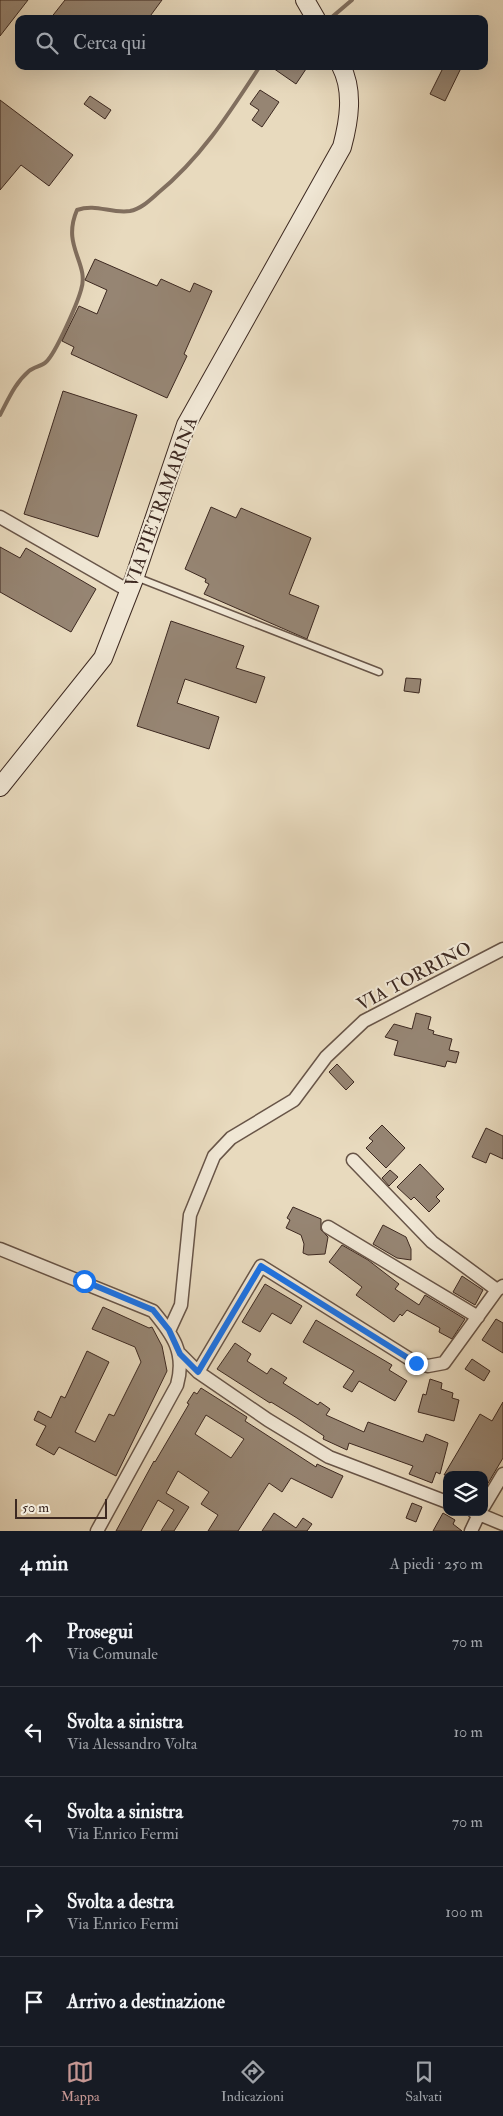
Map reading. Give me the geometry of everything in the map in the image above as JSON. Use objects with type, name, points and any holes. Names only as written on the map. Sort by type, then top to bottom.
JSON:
[{"type":"main road","points":[[305,0],[314,15]]},
{"type":"main road","name":"VIA PIETRAMARINA","points":[[0,787],[103,658],[132,584],[186,425],[342,147],[348,124],[350,105],[342,70]]},
{"type":"street","points":[[0,517],[132,584]]},
{"type":"street","name":"VIA TORRINO","points":[[169,1330],[180,1305],[190,1215],[214,1156],[232,1138],[294,1100],[326,1058],[364,1021],[503,949]]},
{"type":"street","points":[[198,1372],[261,1266],[416,1363],[428,1366],[444,1363],[500,1288],[432,1242],[353,1160]]},
{"type":"street","points":[[328,1227],[478,1317]]},
{"type":"street","points":[[0,1249],[153,1310],[169,1330],[180,1354],[182,1369],[177,1385],[97,1531]]},
{"type":"street","points":[[180,1354],[198,1372],[268,1420],[329,1456],[443,1500]]},
{"type":"street","points":[[488,1497],[503,1474]]},
{"type":"street","points":[[471,1531],[477,1516]]},
{"type":"street","points":[[488,1516],[503,1524]]},
{"type":"lane","points":[[132,584],[379,672]]},
{"type":"building","points":[[0,0],[28,0],[15,15],[0,36]]},
{"type":"building","points":[[65,0],[162,0],[151,15],[53,15]]},
{"type":"building","points":[[276,70],[305,70],[296,84]]},
{"type":"building","points":[[442,70],[460,70],[445,101],[430,94]]},
{"type":"building","points":[[260,90],[279,102],[262,127],[252,120],[259,110],[250,104]]},
{"type":"building","points":[[90,96],[111,110],[105,119],[84,104]]},
{"type":"building","points":[[0,100],[73,155],[49,186],[21,165],[0,190]]},
{"type":"building","points":[[95,259],[157,286],[161,279],[190,292],[194,283],[212,291],[184,354],[187,356],[167,398],[71,354],[74,347],[62,341],[79,306],[97,314],[107,290],[85,280]]},
{"type":"building","points":[[63,391],[137,415],[98,537],[24,514]]},
{"type":"building","points":[[211,507],[236,518],[241,508],[311,538],[289,594],[319,606],[307,639],[204,594],[209,584],[205,582],[206,579],[185,569]]},
{"type":"building","points":[[0,547],[20,558],[26,548],[96,589],[71,632],[0,592]]},
{"type":"building","points":[[171,621],[244,646],[236,668],[265,677],[256,703],[185,679],[177,703],[219,717],[209,749],[137,726]]},
{"type":"building","points":[[406,678],[421,679],[419,693],[404,691]]},
{"type":"building","points":[[416,1013],[431,1017],[428,1029],[434,1031],[433,1034],[452,1039],[449,1050],[459,1052],[456,1063],[447,1061],[445,1067],[394,1055],[398,1041],[385,1037],[394,1024],[412,1029]]},
{"type":"building","points":[[337,1064],[354,1082],[346,1090],[329,1072]]},
{"type":"building","points":[[382,1125],[405,1148],[386,1168],[366,1148],[373,1141],[369,1138]]},
{"type":"building","points":[[486,1128],[503,1136],[503,1159],[490,1153],[486,1163],[472,1157]]},
{"type":"building","points":[[420,1164],[444,1189],[436,1197],[440,1201],[429,1212],[414,1197],[411,1200],[397,1187]]},
{"type":"building","points":[[390,1170],[398,1177],[389,1186],[382,1178]]},
{"type":"building","points":[[293,1207],[321,1219],[321,1230],[328,1237],[325,1254],[308,1255],[303,1253],[304,1244],[301,1235],[286,1228],[290,1220],[287,1218]]},
{"type":"building","points":[[383,1225],[406,1237],[411,1249],[411,1260],[397,1258],[373,1244]]},
{"type":"building","points":[[342,1245],[368,1260],[399,1284],[395,1289],[419,1305],[425,1295],[465,1319],[452,1339],[439,1332],[440,1328],[407,1310],[402,1316],[400,1314],[394,1322],[356,1295],[362,1287],[329,1262]]},
{"type":"building","points":[[462,1276],[483,1290],[475,1305],[453,1292]]},
{"type":"building","points":[[265,1284],[302,1306],[291,1324],[272,1313],[260,1332],[242,1322]]},
{"type":"building","points":[[103,1307],[149,1328],[152,1327],[162,1346],[167,1371],[116,1476],[59,1447],[54,1455],[36,1445],[46,1426],[34,1420],[38,1411],[51,1418],[61,1396],[65,1398],[87,1351],[109,1362],[75,1432],[95,1442],[109,1414],[114,1416],[141,1362],[135,1347],[92,1329]]},
{"type":"building","points":[[496,1319],[503,1323],[503,1353],[482,1340]]},
{"type":"building","points":[[316,1320],[392,1365],[389,1370],[407,1381],[395,1401],[359,1381],[352,1392],[343,1387],[354,1371],[303,1342]]},
{"type":"building","points":[[235,1343],[251,1354],[247,1361],[267,1374],[271,1368],[287,1378],[283,1383],[318,1405],[320,1402],[330,1409],[326,1415],[364,1432],[368,1422],[423,1442],[426,1434],[448,1443],[440,1474],[436,1472],[432,1483],[409,1474],[413,1466],[349,1443],[347,1450],[323,1439],[324,1436],[297,1418],[217,1369]]},
{"type":"building","points":[[472,1359],[490,1371],[484,1381],[465,1369]]},
{"type":"building","points":[[430,1379],[442,1383],[441,1389],[453,1393],[452,1398],[459,1400],[454,1421],[418,1412],[423,1394],[426,1395]]},
{"type":"building","points":[[201,1388],[247,1417],[245,1421],[316,1467],[317,1464],[343,1476],[332,1498],[291,1478],[282,1492],[269,1483],[238,1531],[208,1531],[218,1515],[201,1504],[209,1492],[178,1471],[166,1493],[189,1507],[174,1531],[161,1531],[174,1510],[158,1500],[141,1531],[116,1531],[154,1461],[189,1404],[187,1403],[194,1392],[197,1394]],"holes":[[[206,1415],[244,1439],[231,1458],[195,1434]]]},
{"type":"building","points":[[503,1402],[503,1458],[488,1483],[488,1471],[446,1471],[480,1414],[492,1421]]},
{"type":"building","points":[[412,1503],[422,1507],[416,1522],[406,1518]]},
{"type":"building","points":[[274,1513],[296,1528],[303,1518],[312,1524],[307,1531],[262,1531]]},
{"type":"building","points":[[443,1513],[443,1516],[448,1516],[455,1520],[453,1524],[462,1531],[433,1531]]},
{"type":"waterway","points":[[334,15],[352,0]]},
{"type":"waterway","points":[[0,415],[20,381],[29,371],[44,363],[50,357],[66,328],[79,297],[83,280],[72,234],[77,210],[97,208],[123,212],[138,208],[149,201],[188,165],[201,150],[257,70]]},
{"type":"route","points":[[84,1281],[153,1310],[169,1330],[180,1354],[198,1372],[261,1266],[416,1363]]}]
